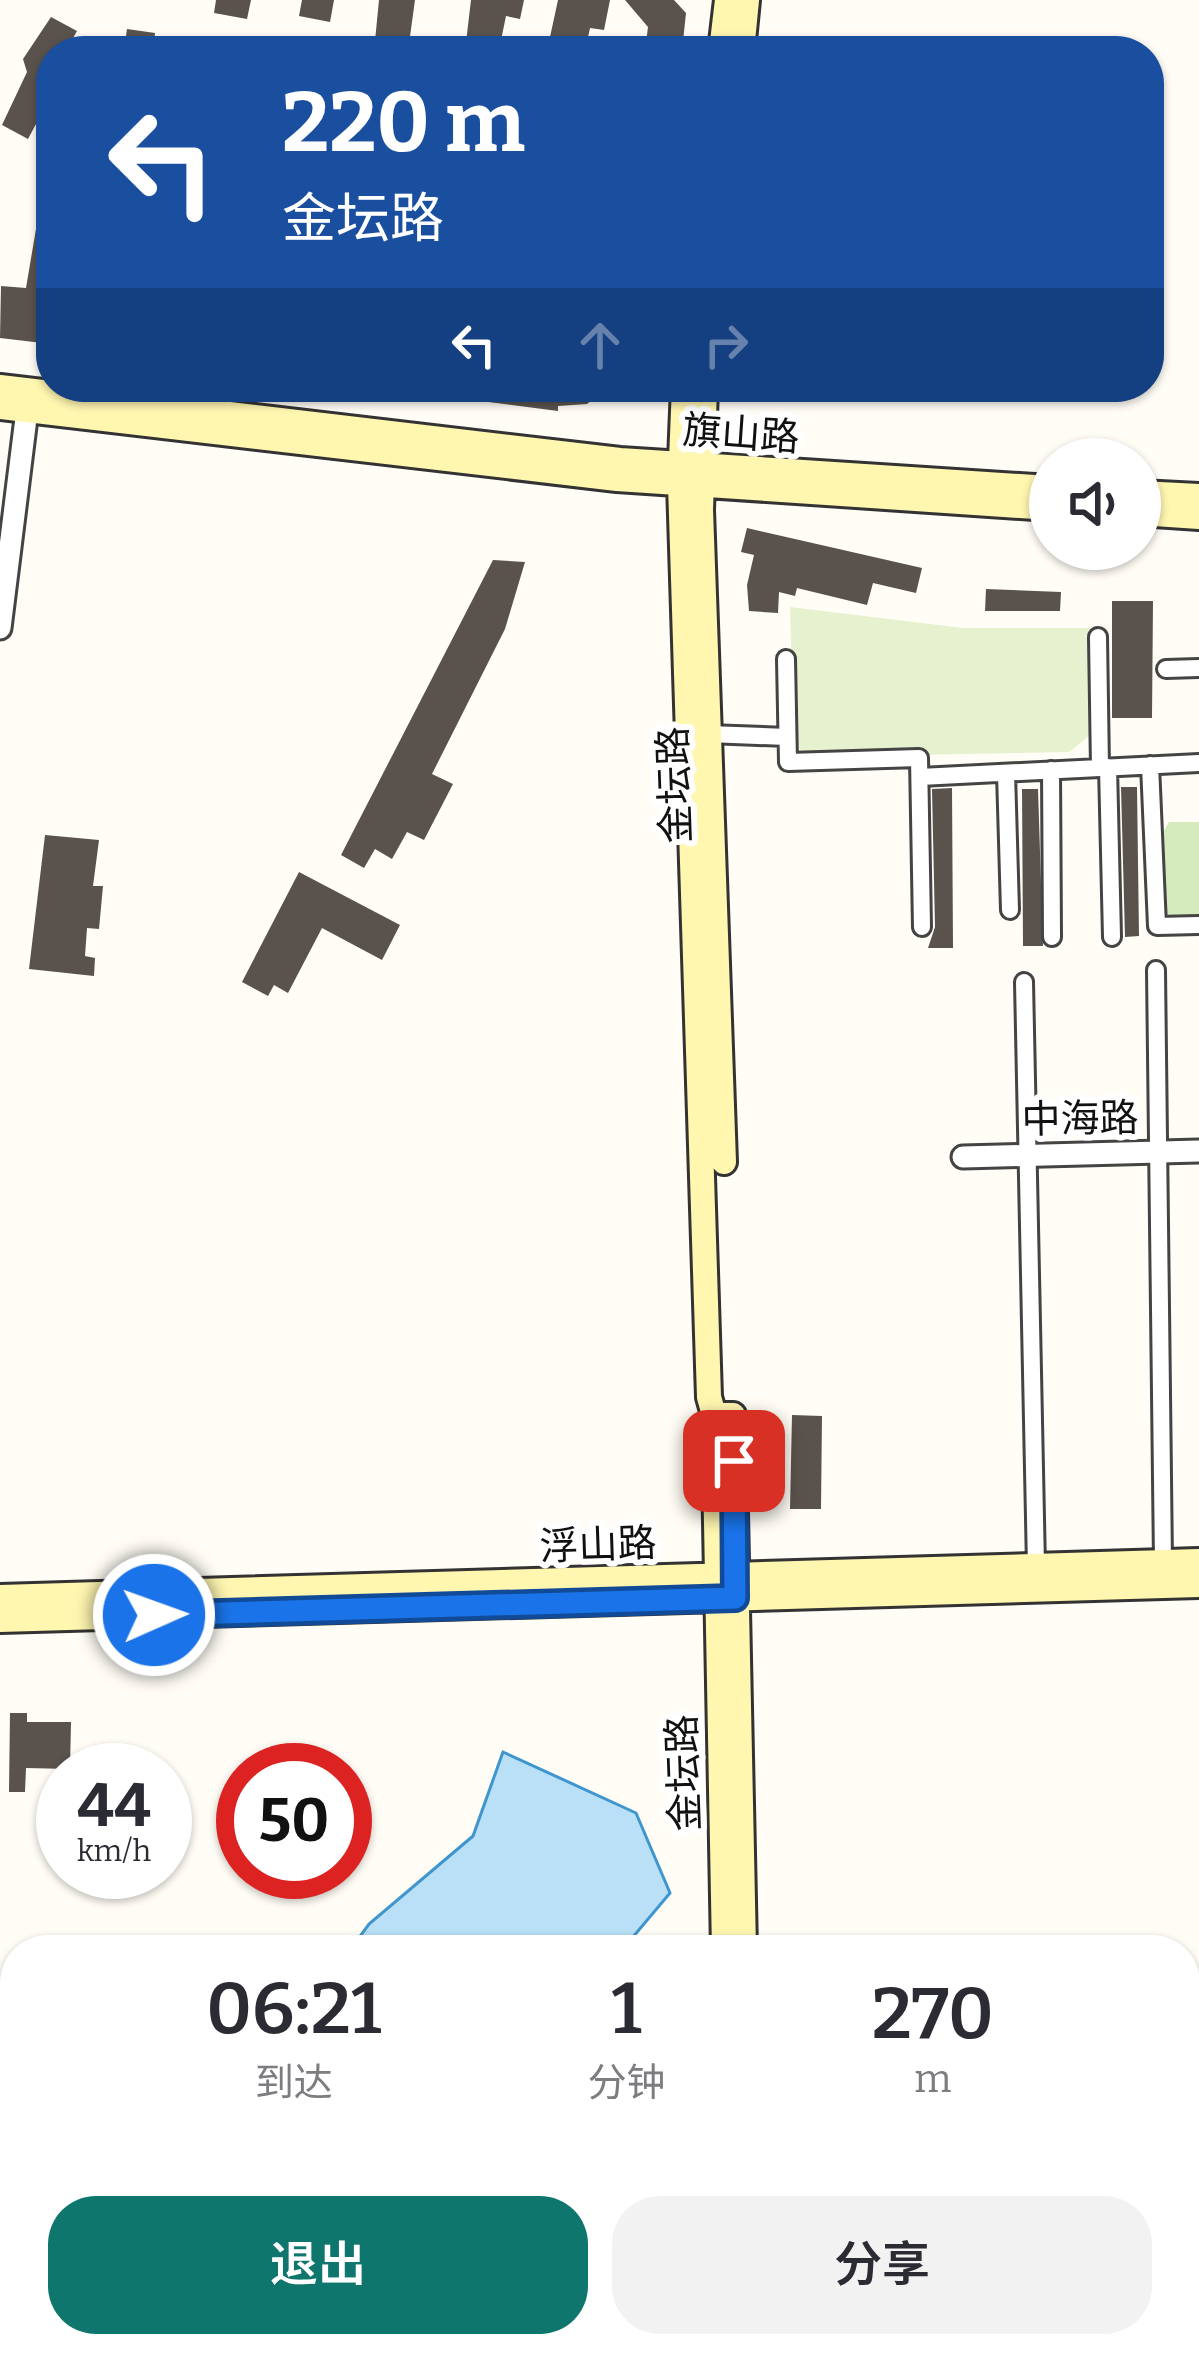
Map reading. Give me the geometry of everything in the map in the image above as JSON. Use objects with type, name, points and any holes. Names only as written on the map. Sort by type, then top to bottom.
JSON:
[{"type":"main road","points":[[723,36],[727,0]]},
{"type":"main road","points":[[743,36],[747,0]]},
{"type":"main road","name":"旗山路","points":[[9,399],[691,475],[1029,506]]},
{"type":"main road","name":"金坛路","points":[[685,402],[708,734],[714,1162],[708,1375],[724,1415],[724,1935]]},
{"type":"main road","name":"金坛路","points":[[703,402],[691,475],[714,1162]]},
{"type":"main road","name":"旗山路","points":[[691,475],[1029,487]]},
{"type":"main road","points":[[1161,494],[1199,496]]},
{"type":"main road","points":[[1161,514],[1199,517]]},
{"type":"main road","name":"浮山路","points":[[0,1620],[725,1588],[1199,1561]]},
{"type":"main road","name":"浮山路","points":[[0,1597],[1199,1585]]},
{"type":"main road","name":"金坛路","points":[[725,1588],[743,1935]]},
{"type":"street","points":[[0,628],[9,399]]},
{"type":"street","points":[[1098,637],[1112,937]]},
{"type":"street","points":[[786,658],[788,762],[919,758],[922,927]]},
{"type":"street","points":[[1166,669],[1199,668]]},
{"type":"street","points":[[708,734],[788,737]]},
{"type":"street","points":[[920,777],[1199,763]]},
{"type":"street","points":[[1150,765],[1157,926],[1199,925]]},
{"type":"street","points":[[1051,770],[1052,937]]},
{"type":"street","points":[[1006,772],[1010,910]]},
{"type":"street","points":[[1156,970],[1163,1562]]},
{"type":"street","points":[[1024,982],[1036,1567]]},
{"type":"street","name":"中海路","points":[[963,1157],[1199,1151]]},
{"type":"green space","points":[[790,607],[963,628],[1089,628],[1089,736],[1069,752],[805,757],[794,740]]},
{"type":"green space","points":[[1169,822],[1199,822],[1199,914],[1166,917],[1161,836]]},
{"type":"water","points":[[503,1752],[636,1813],[670,1893],[635,1935],[361,1935],[473,1836]]},
{"type":"building","points":[[216,0],[251,0],[247,19],[214,13]]},
{"type":"building","points":[[302,0],[334,0],[330,22],[299,16]]},
{"type":"building","points":[[379,0],[415,0],[410,36],[375,36]]},
{"type":"building","points":[[471,0],[524,0],[520,19],[506,16],[502,36],[467,36]]},
{"type":"building","points":[[558,0],[610,0],[604,30],[590,28],[588,36],[550,36]]},
{"type":"building","points":[[625,0],[674,0],[686,13],[684,36],[647,36],[648,27]]},
{"type":"building","points":[[51,17],[77,31],[74,36],[38,36]]},
{"type":"building","points":[[127,29],[155,33],[155,36],[126,36]]},
{"type":"building","points":[[36,40],[36,124],[28,139],[2,125],[27,72],[23,59]]},
{"type":"building","points":[[36,229],[36,342],[0,338],[1,286],[26,288]]},
{"type":"building","points":[[488,402],[589,402],[558,406],[558,411]]},
{"type":"building","points":[[747,528],[922,568],[916,593],[873,583],[867,605],[797,588],[795,596],[779,592],[778,613],[749,611],[747,585],[754,555],[741,552]]},
{"type":"building","points":[[493,560],[525,562],[505,629],[432,774],[453,784],[424,840],[407,832],[392,859],[375,849],[364,868],[341,855]]},
{"type":"building","points":[[986,589],[1061,592],[1060,611],[985,611]]},
{"type":"building","points":[[1112,601],[1153,601],[1152,718],[1112,718]]},
{"type":"building","points":[[1121,787],[1137,787],[1139,936],[1125,937]]},
{"type":"building","points":[[952,788],[953,948],[928,948],[935,927],[932,789]]},
{"type":"building","points":[[1022,789],[1038,789],[1043,946],[1023,946]]},
{"type":"building","points":[[45,835],[99,840],[93,886],[103,886],[99,929],[87,928],[85,956],[95,958],[94,976],[29,969]]},
{"type":"building","points":[[299,872],[400,925],[382,960],[322,928],[288,993],[274,985],[268,996],[242,982]]},
{"type":"building","points":[[792,1415],[822,1416],[821,1509],[790,1509]]},
{"type":"building","points":[[10,1713],[27,1713],[27,1722],[71,1722],[71,1743],[36,1743],[36,1768],[26,1768],[25,1792],[9,1792]]},
{"type":"route","points":[[154,1615],[735,1598],[734,1461]]}]
